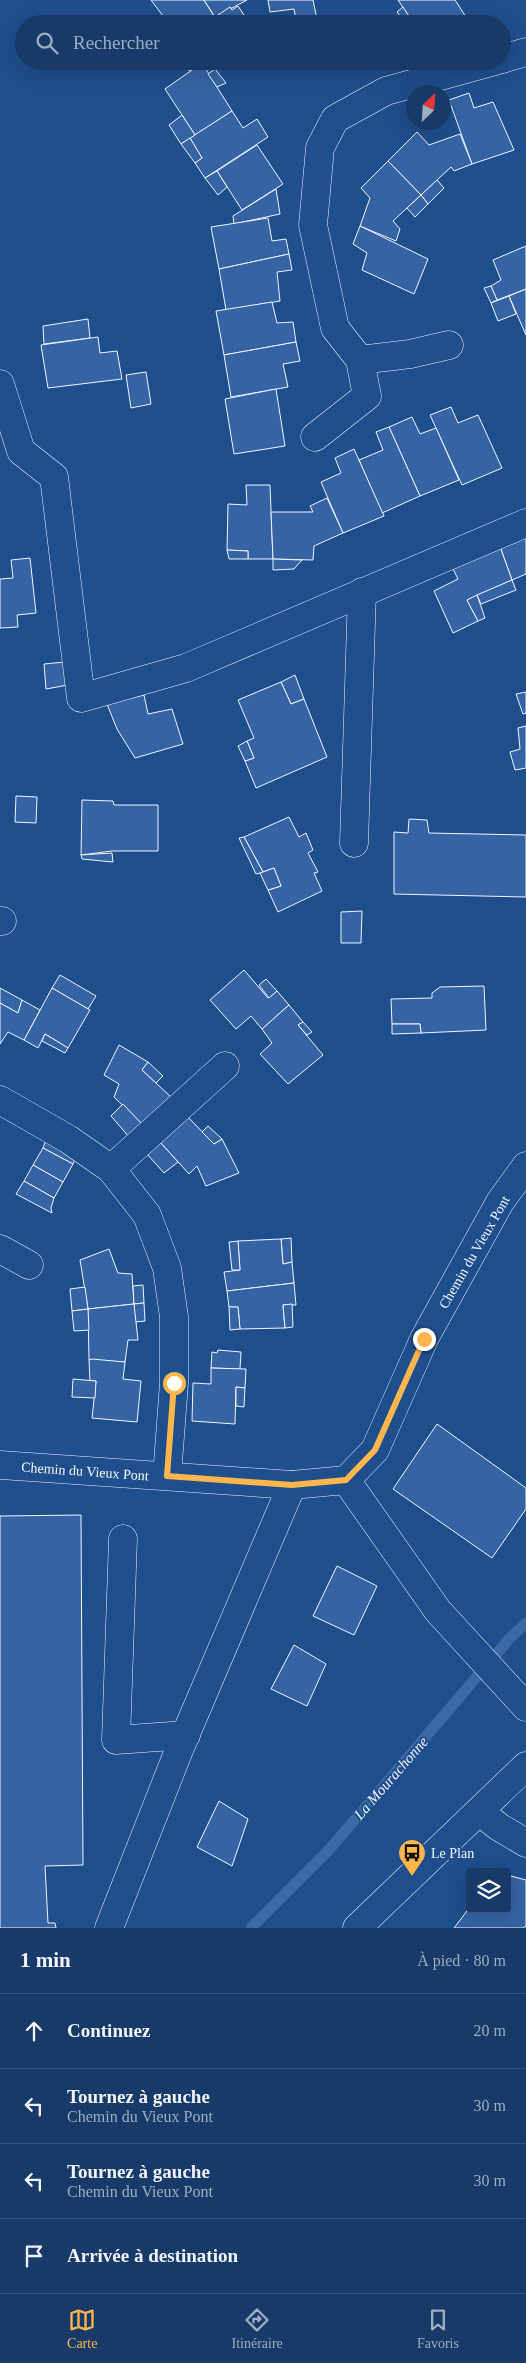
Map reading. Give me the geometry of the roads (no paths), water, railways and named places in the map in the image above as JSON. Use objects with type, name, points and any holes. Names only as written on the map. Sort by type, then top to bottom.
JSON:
[{"type":"street","points":[[511,56],[526,52]]},
{"type":"street","points":[[315,436],[367,396],[360,360],[335,328],[313,225],[320,148],[335,119],[386,91],[462,70]]},
{"type":"street","points":[[360,360],[410,354],[449,345]]},
{"type":"street","points":[[0,384],[21,451],[54,478],[82,698],[186,668],[526,523]]},
{"type":"street","points":[[354,843],[362,592]]},
{"type":"street","points":[[111,1169],[225,1066]]},
{"type":"street","points":[[0,1100],[68,1139],[111,1169],[148,1215],[167,1268],[174,1317],[174,1383],[167,1476]]},
{"type":"street","name":"Chemin du Vieux Pont","points":[[0,1465],[292,1485],[346,1480],[375,1450],[424,1339],[500,1202],[526,1166]]},
{"type":"street","points":[[0,1249],[29,1265]]},
{"type":"street","points":[[346,1480],[438,1611],[521,1702]]},
{"type":"street","points":[[109,1928],[186,1734],[292,1485]]},
{"type":"street","points":[[123,1539],[116,1740],[186,1734]]},
{"type":"street","points":[[357,1928],[526,1766]]},
{"type":"street","points":[[480,1812],[499,1828],[526,1844]]},
{"type":"waterway","name":"La Mourachonne","points":[[251,1928],[328,1851],[510,1638],[526,1623]]},
{"type":"place","name":"Le Plan","points":[[412,1877]]}]
